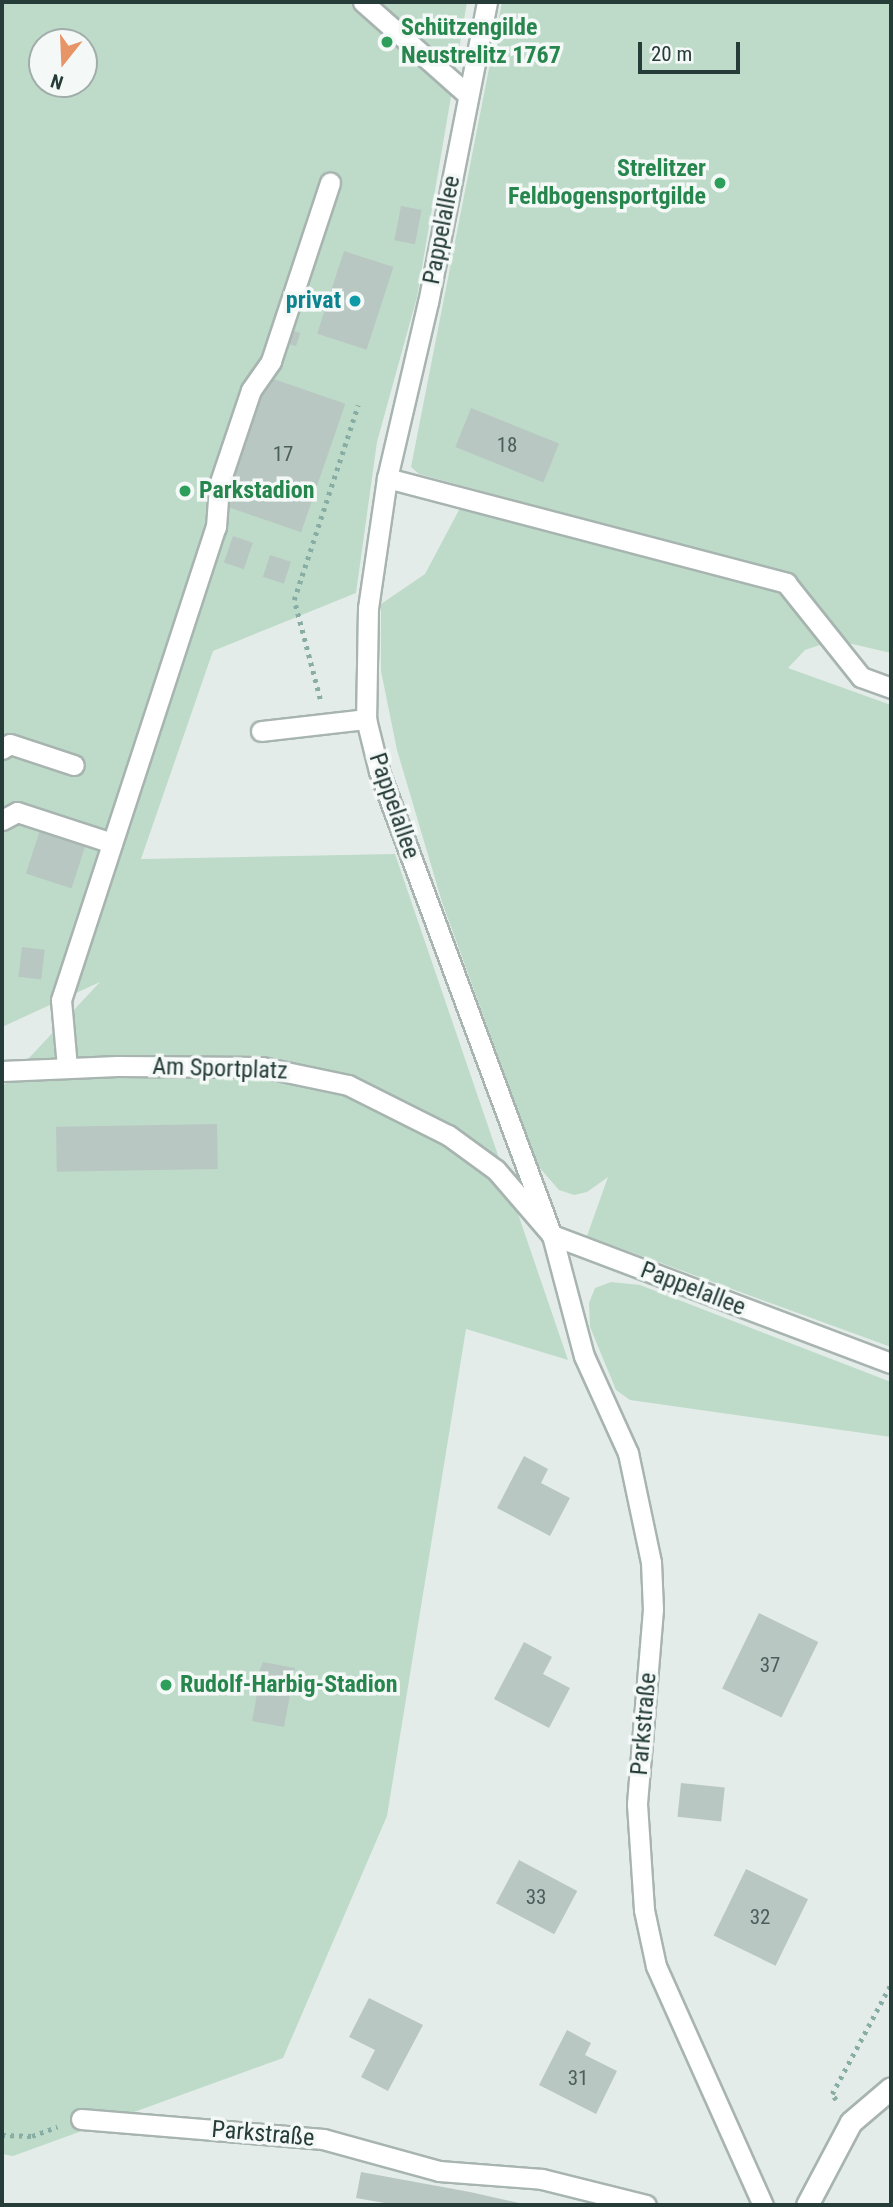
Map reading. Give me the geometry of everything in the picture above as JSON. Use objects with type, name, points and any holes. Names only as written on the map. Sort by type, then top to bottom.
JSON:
[{"type":"street","points":[[807,2205],[851,2122],[891,2088]]},
{"type":"lane","points":[[363,2],[468,95]]},
{"type":"lane","name":"Pappelallee","points":[[487,2],[387,478],[368,608],[366,719],[379,771],[552,1235],[891,1363]]},
{"type":"lane","points":[[67,1067],[61,1000],[216,527],[219,485],[251,390],[271,361],[330,183]]},
{"type":"lane","points":[[387,478],[786,583],[861,677],[891,688]]},
{"type":"lane","points":[[261,731],[366,719]]},
{"type":"lane","points":[[2,749],[10,744],[74,765]]},
{"type":"lane","points":[[2,820],[17,812],[112,843]]},
{"type":"lane","name":"Am Sportplatz","points":[[2,1071],[67,1067],[262,1068],[348,1085],[389,1101],[457,1142],[496,1170],[552,1235]]},
{"type":"lane","name":"Parkstraße","points":[[552,1235],[584,1356],[628,1453],[651,1562],[653,1609],[637,1804],[638,1858],[653,1954],[763,2205]]},
{"type":"lane","name":"Parkstraße","points":[[81,2119],[323,2139],[439,2171],[542,2179],[646,2205]]},
{"type":"path","points":[[325,724],[294,600],[358,405]]},
{"type":"path","points":[[851,2122],[832,2094],[891,1984]]},
{"type":"path","points":[[2,2134],[32,2136],[81,2119]]},
{"type":"green space","points":[[2,2],[467,2],[417,297],[377,442],[356,593],[213,651],[141,859],[395,854],[568,1360],[466,1329],[387,1816],[283,2058],[13,2156],[2,2154],[2,1087],[100,982],[2,1027]]},
{"type":"green space","points":[[502,2],[891,2],[891,653],[835,640],[805,650],[788,668],[891,705],[891,1347],[587,1236],[608,1177],[587,1192],[574,1195],[559,1190],[538,1166],[442,902],[397,750],[381,671],[381,604],[425,574],[459,510],[467,507],[714,554],[419,474],[411,467]]},
{"type":"green space","points":[[611,1282],[640,1285],[891,1382],[891,1437],[630,1400],[616,1390],[590,1327],[589,1303],[595,1288]]},
{"type":"building","points":[[401,206],[422,210],[415,244],[394,240]]},
{"type":"building","name":"privat","points":[[344,251],[393,267],[367,350],[317,334]]},
{"type":"building","points":[[288,329],[300,333],[296,346],[284,342]]},
{"type":"building","points":[[265,376],[345,404],[301,532],[221,505]]},
{"type":"building","points":[[471,408],[559,444],[543,483],[455,447]]},
{"type":"building","points":[[233,536],[253,543],[244,569],[224,562]]},
{"type":"building","points":[[270,555],[291,562],[284,584],[263,577]]},
{"type":"building","points":[[41,827],[87,842],[72,888],[26,874]]},
{"type":"building","points":[[22,947],[45,950],[41,980],[18,977]]},
{"type":"building","points":[[217,1124],[218,1169],[57,1172],[56,1127]]},
{"type":"building","points":[[524,1456],[548,1469],[541,1483],[570,1498],[550,1536],[497,1508]]},
{"type":"building","points":[[759,1613],[818,1642],[781,1717],[722,1688]]},
{"type":"building","points":[[524,1642],[552,1657],[543,1674],[570,1688],[549,1728],[494,1699]]},
{"type":"building","points":[[263,1662],[295,1668],[284,1727],[252,1721],[257,1694],[252,1689]]},
{"type":"building","points":[[681,1783],[725,1788],[721,1821],[677,1817]]},
{"type":"building","points":[[519,1860],[577,1891],[554,1934],[496,1903]]},
{"type":"building","points":[[746,1869],[808,1899],[776,1966],[714,1936]]},
{"type":"building","points":[[369,1998],[423,2025],[388,2091],[361,2077],[375,2050],[349,2037]]},
{"type":"building","points":[[567,2030],[591,2043],[585,2055],[617,2071],[596,2114],[539,2085]]},
{"type":"building","points":[[361,2172],[528,2205],[396,2205],[356,2198]]},
{"type":"place","name":"Schützengilde Neustrelitz 1767","points":[[387,42]]},
{"type":"place","name":"Strelitzer Feldbogensportgilde","points":[[720,183]]},
{"type":"place","name":"privat","points":[[355,301]]},
{"type":"place","name":"Parkstadion","points":[[185,491]]},
{"type":"place","name":"Rudolf-Harbig-Stadion","points":[[166,1685]]}]
